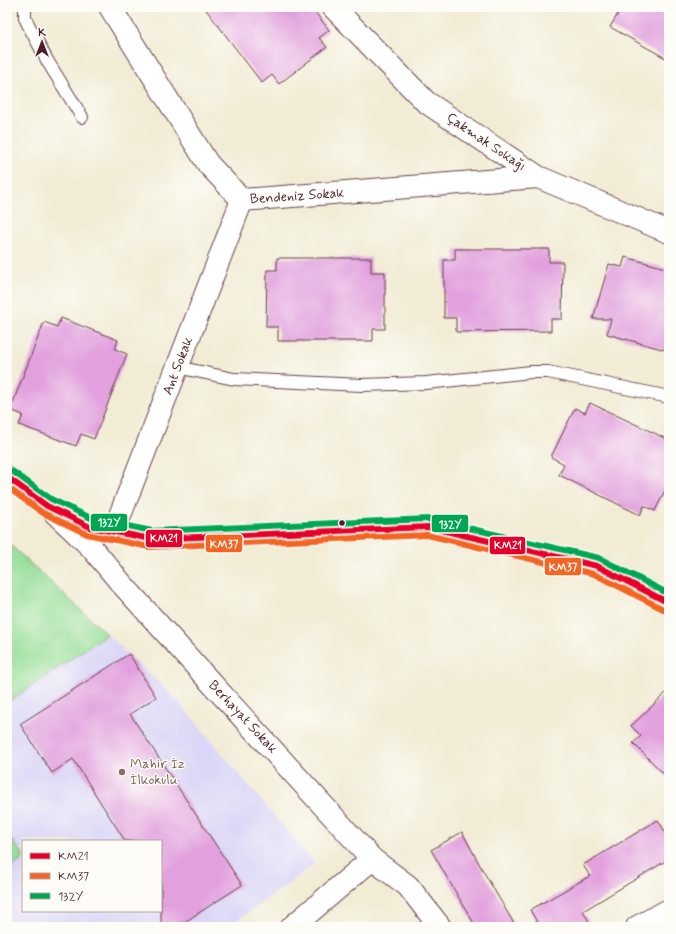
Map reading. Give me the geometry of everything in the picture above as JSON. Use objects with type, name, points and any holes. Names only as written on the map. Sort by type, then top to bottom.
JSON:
[{"type":"street","name":"Bendeniz Sokak","points":[[110,7],[208,164],[242,200],[538,177]]},
{"type":"street","name":"Çakmak Sokağı","points":[[333,7],[426,102],[538,177],[669,232]]},
{"type":"street","name":"Ant Sokak","points":[[114,531],[242,200]]},
{"type":"street","points":[[7,477],[47,506],[90,527],[151,539],[428,527],[597,566],[669,603]]},
{"type":"street","name":"Berhayat Sokak","points":[[47,506],[91,547],[204,675],[372,858],[408,886],[440,927]]},
{"type":"street","points":[[292,927],[372,858]]},
{"type":"street","points":[[637,927],[669,910]]},
{"type":"lane","points":[[25,7],[25,18],[29,26],[48,62],[82,117]]},
{"type":"lane","points":[[177,367],[234,379],[362,385],[426,383],[531,372],[548,372],[669,396]]},
{"type":"shaded area","name":"Mahir İz İlkokulu","points":[[107,634],[177,700],[315,864],[228,927],[7,927],[7,703]]},
{"type":"green space","points":[[7,542],[107,634],[7,703]]},
{"type":"green space","points":[[7,835],[22,853],[22,860],[7,870]]},
{"type":"building","points":[[204,7],[311,7],[329,30],[319,38],[327,47],[279,84],[272,75],[262,83]]},
{"type":"building","points":[[622,7],[669,7],[669,60],[610,27]]},
{"type":"building","points":[[455,249],[549,249],[549,262],[563,262],[562,319],[551,319],[551,331],[456,332],[456,318],[444,318],[444,260],[455,260]]},
{"type":"building","points":[[625,257],[669,269],[669,351],[607,334],[611,319],[593,319],[609,264],[622,267]]},
{"type":"building","points":[[277,258],[371,258],[371,272],[385,272],[385,329],[373,329],[373,341],[278,341],[278,327],[266,327],[267,270],[277,270]]},
{"type":"building","points":[[61,318],[118,340],[115,349],[127,354],[94,439],[81,434],[76,446],[19,425],[23,415],[10,410],[44,322],[57,327]]},
{"type":"building","points":[[590,403],[669,440],[669,482],[655,511],[644,506],[640,515],[559,475],[564,464],[551,457],[575,408],[585,413]]},
{"type":"building","points":[[129,654],[156,697],[130,714],[242,885],[177,927],[161,927],[162,840],[124,840],[73,759],[52,773],[20,724]]},
{"type":"building","points":[[669,690],[669,779],[633,743],[641,736],[631,726]]},
{"type":"building","points":[[658,820],[669,838],[669,859],[583,911],[592,927],[540,927],[530,910],[590,876],[583,865]]},
{"type":"building","points":[[462,832],[516,927],[476,927],[431,850]]},
{"type":"transit line","name":"132Y","points":[[12,471],[51,499],[93,519],[152,531],[429,519],[599,558],[669,594]]},
{"type":"transit line","name":"KM21","points":[[7,477],[47,506],[90,527],[151,539],[428,527],[597,566],[669,603]]},
{"type":"transit line","name":"KM37","points":[[7,487],[43,513],[87,534],[149,547],[427,535],[594,574],[665,610]]},
{"type":"place","name":"Mahir İz İlkokulu","points":[[122,772]]}]
